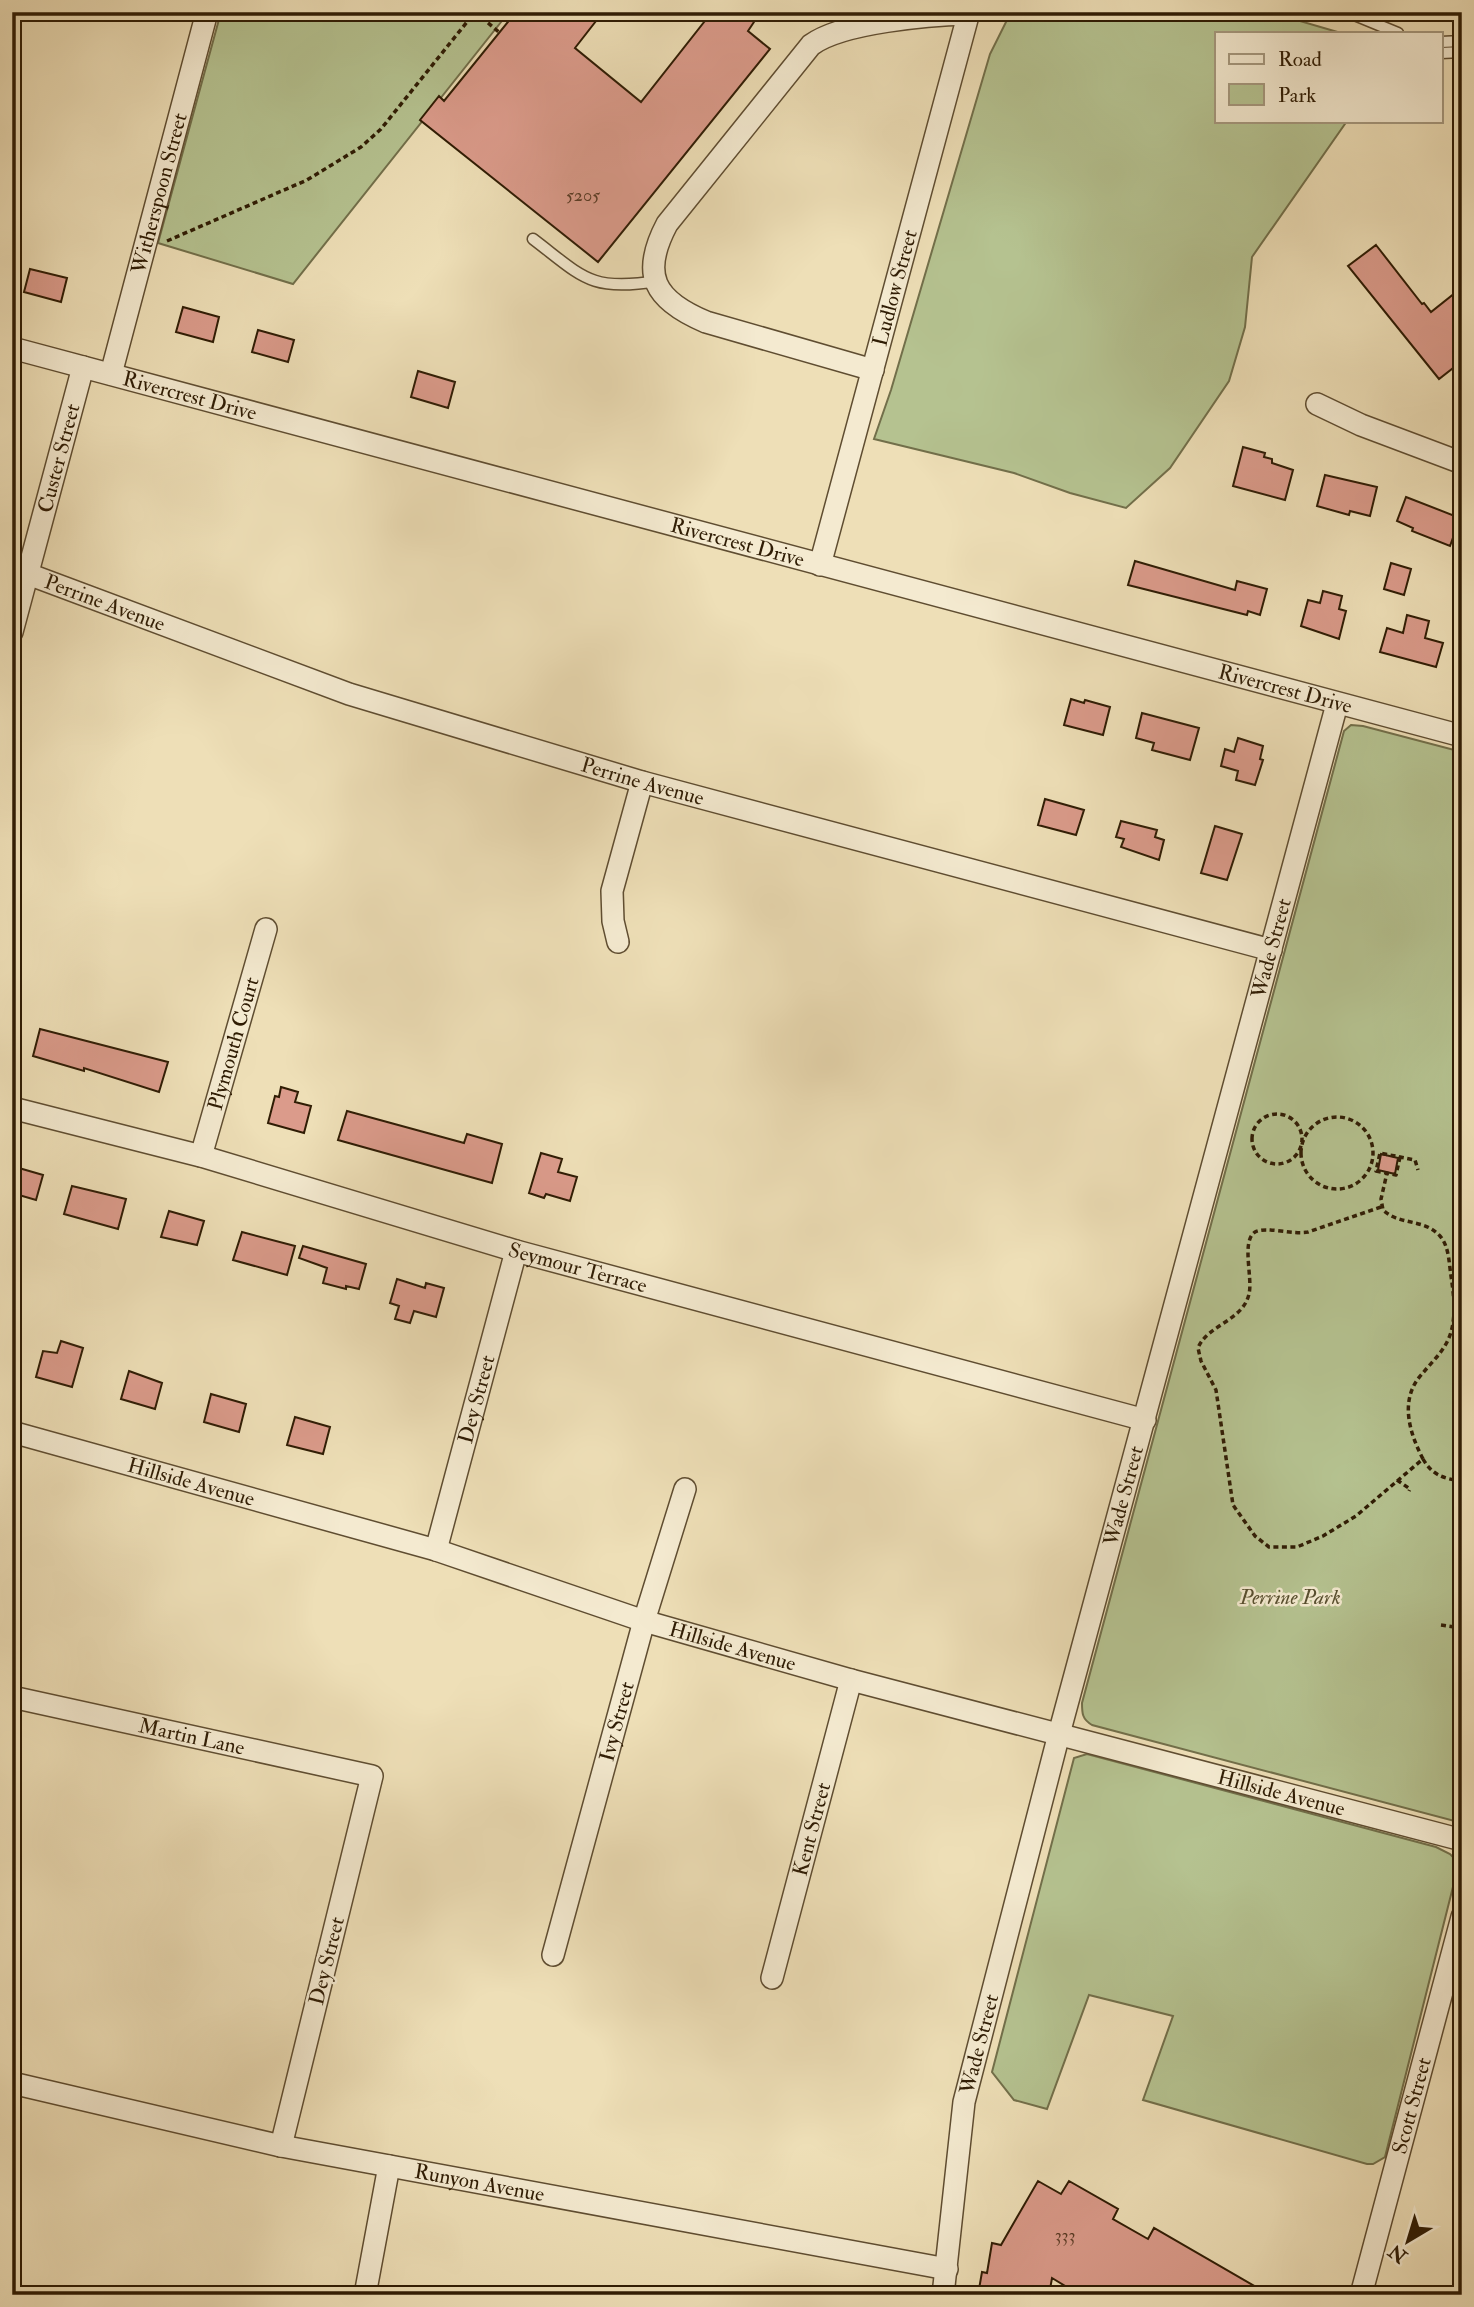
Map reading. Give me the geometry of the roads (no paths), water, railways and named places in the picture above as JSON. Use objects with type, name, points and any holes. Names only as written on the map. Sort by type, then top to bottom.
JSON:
[{"type":"street","name":"Witherspoon Street","points":[[111,374],[207,12]]},
{"type":"street","points":[[873,370],[706,322],[685,313],[672,303],[652,274],[653,256],[667,224],[811,45],[822,37],[846,29],[969,13]]},
{"type":"street","name":"Ludlow Street","points":[[820,565],[969,13]]},
{"type":"street","name":"Rivercrest Drive","points":[[12,348],[1462,736]]},
{"type":"street","name":"Custer Street","points":[[12,632],[83,367]]},
{"type":"street","points":[[1317,404],[1361,425],[1462,463]]},
{"type":"street","name":"Perrine Avenue","points":[[28,574],[349,694],[642,782],[1271,950]]},
{"type":"street","name":"Wade Street","points":[[943,2295],[964,2102],[1059,1734],[1337,704]]},
{"type":"street","points":[[618,942],[613,921],[612,891],[642,782]]},
{"type":"street","name":"Plymouth Court","points":[[201,1156],[266,929]]},
{"type":"street","name":"Seymour Terrace","points":[[12,1108],[201,1156],[516,1251],[1145,1420]]},
{"type":"street","name":"Dey Street","points":[[436,1550],[516,1251]]},
{"type":"street","name":"Hillside Avenue","points":[[12,1432],[436,1550],[644,1621],[851,1680],[1462,1840]]},
{"type":"street","name":"Ivy Street","points":[[553,1955],[644,1621],[685,1489]]},
{"type":"street","name":"Kent Street","points":[[772,1978],[851,1680]]},
{"type":"street","name":"Martin Lane","points":[[12,1697],[372,1776]]},
{"type":"street","name":"Dey Street","points":[[281,2146],[372,1776]]},
{"type":"street","name":"Scott Street","points":[[1362,2295],[1462,1917]]},
{"type":"street","name":"Runyon Avenue","points":[[12,2083],[281,2146],[947,2269]]},
{"type":"street","points":[[365,2295],[389,2166]]},
{"type":"lane","points":[[1346,12],[1396,32]]},
{"type":"lane","points":[[1442,42],[1462,41]]},
{"type":"lane","points":[[1442,53],[1462,52]]},
{"type":"lane","points":[[533,239],[588,281],[609,286],[657,281]]},
{"type":"park label","name":"Perrine Park","points":[[1290,1597]]}]
